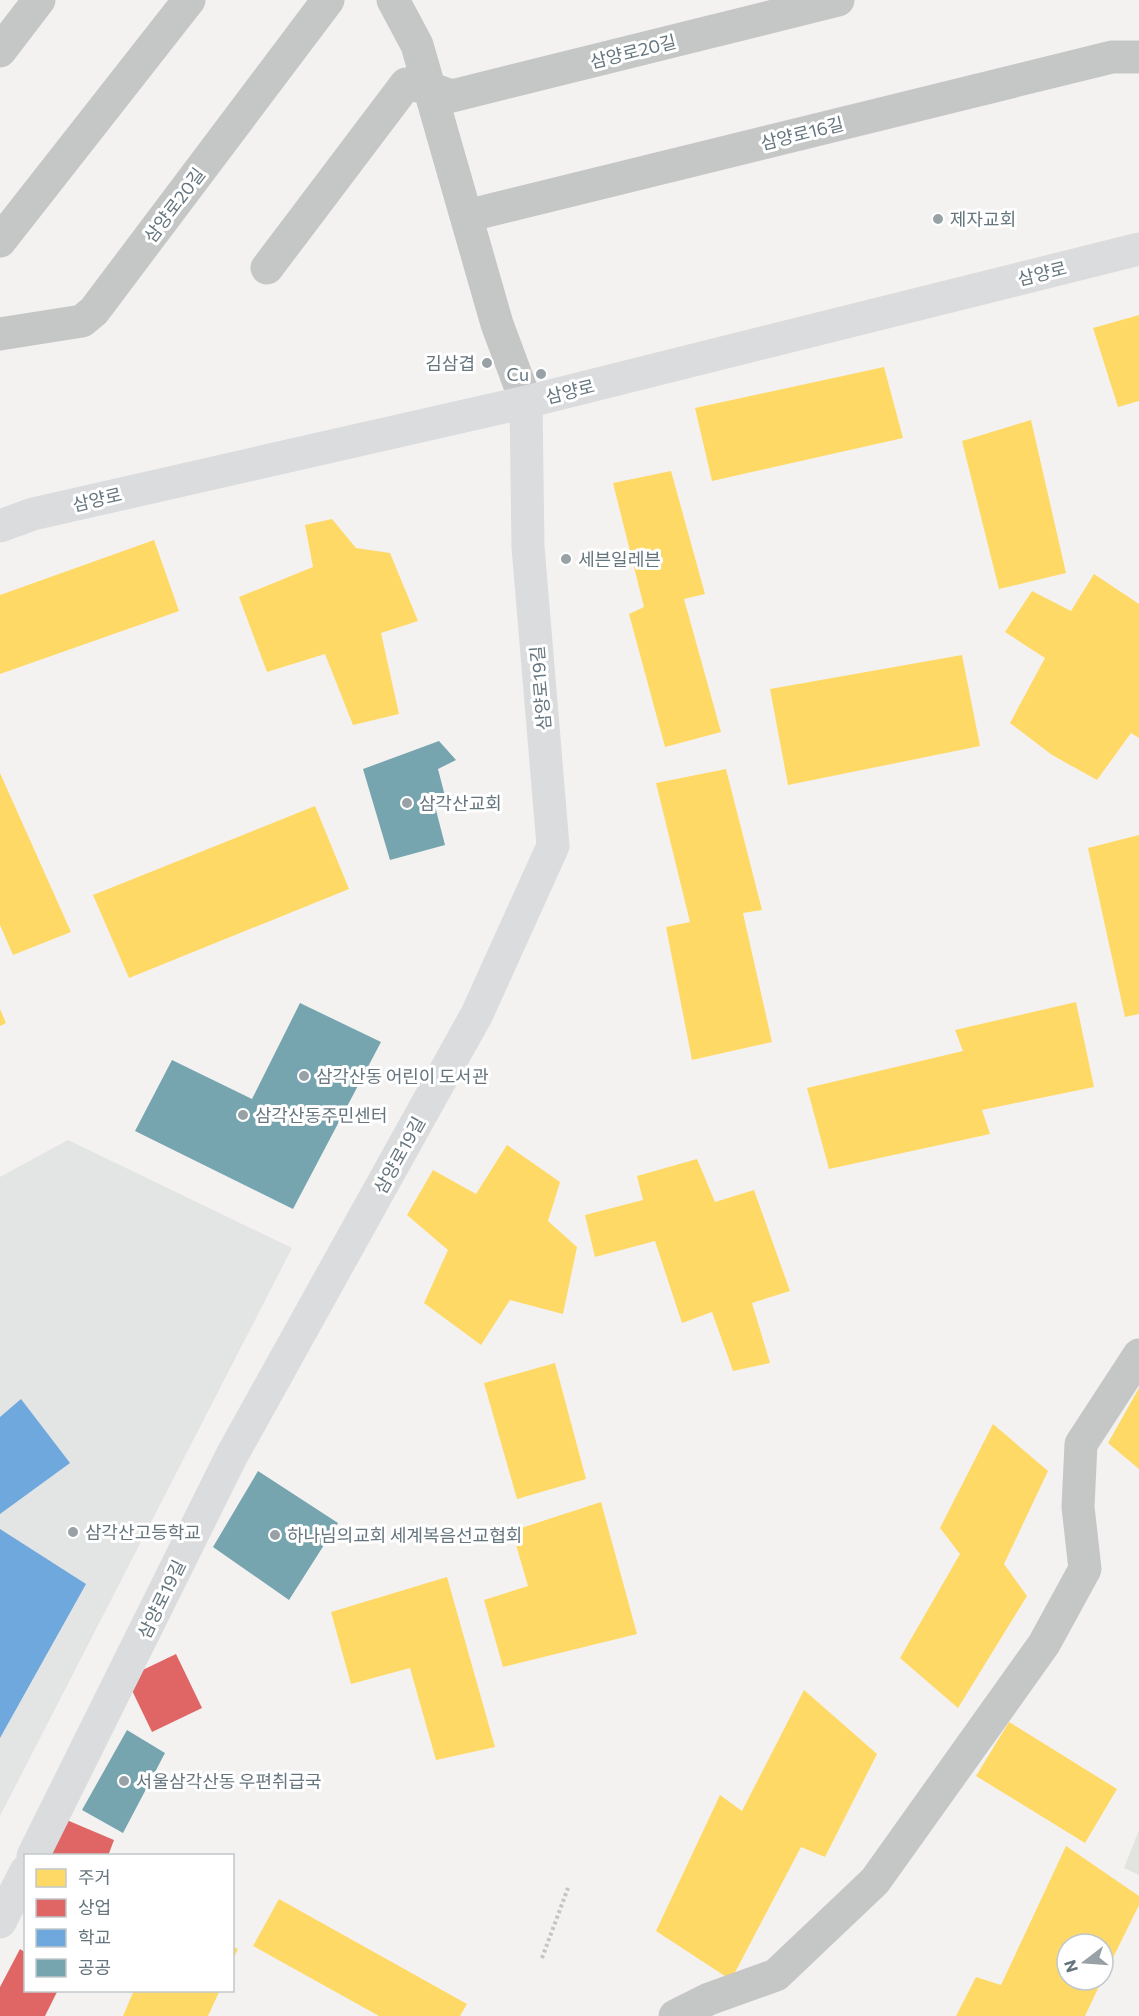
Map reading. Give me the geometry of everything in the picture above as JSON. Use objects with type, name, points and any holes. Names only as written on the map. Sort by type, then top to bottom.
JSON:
[{"type":"street","points":[[0,51],[39,0]]},
{"type":"street","points":[[0,241],[189,0]]},
{"type":"street","name":"삼양로20길","points":[[0,334],[82,321],[94,311],[328,0]]},
{"type":"street","name":"삼양로20길","points":[[267,268],[406,84],[429,88],[452,96],[838,0]]},
{"type":"street","points":[[404,2],[497,324],[526,402]]},
{"type":"street","name":"삼양로16길","points":[[466,216],[1112,57],[1139,57]]},
{"type":"street","name":"삼양로","points":[[0,526],[33,514],[526,402],[1139,249]]},
{"type":"street","name":"삼양로19길","points":[[34,1854],[232,1455],[477,1014],[553,846],[528,547],[526,402]]},
{"type":"street","points":[[675,2016],[710,1999],[776,1975],[875,1881],[1044,1644],[1085,1569],[1078,1506],[1081,1444],[1139,1355]]},
{"type":"street","points":[[0,1922],[24,1875]]},
{"type":"path","points":[[542,1958],[568,1888]]},
{"type":"shaded area","name":"삼각산고등학교","points":[[68,1140],[292,1248],[0,1816],[0,1177]]},
{"type":"shaded area","points":[[1139,1830],[1139,1875],[1124,1868]]},
{"type":"building: 주거","points":[[1139,315],[1139,401],[1118,407],[1093,328]]},
{"type":"building: 주거","points":[[884,367],[903,438],[712,481],[695,408]]},
{"type":"building: 주거","points":[[1031,420],[1066,573],[999,589],[962,441]]},
{"type":"building: 주거","points":[[671,471],[705,594],[684,599],[721,732],[665,747],[629,614],[644,607],[613,483]]},
{"type":"building: 주거","points":[[332,519],[356,548],[390,553],[418,621],[381,633],[399,714],[353,725],[325,654],[267,672],[239,597],[313,567],[305,525]]},
{"type":"building: 주거","points":[[154,540],[179,611],[0,674],[0,595]]},
{"type":"building: 주거","points":[[1094,574],[1139,604],[1139,738],[1131,733],[1097,780],[1052,755],[1010,723],[1045,658],[1005,632],[1032,591],[1071,611]]},
{"type":"building: 주거","points":[[962,655],[980,746],[788,785],[770,689]]},
{"type":"building: 주거","points":[[726,769],[762,910],[743,913],[772,1042],[692,1060],[666,927],[690,922],[656,783]]},
{"type":"building: 주거","points":[[0,773],[71,932],[13,955],[0,925]]},
{"type":"building: 주거","points":[[315,806],[349,889],[129,978],[93,895]]},
{"type":"building: 주거","points":[[1139,835],[1139,1014],[1125,1017],[1088,848]]},
{"type":"building: 주거","points":[[1076,1002],[1094,1087],[982,1110],[990,1134],[829,1169],[807,1088],[963,1051],[955,1030]]},
{"type":"building: 주거","points":[[0,1009],[6,1023],[0,1026]]},
{"type":"building: 주거","points":[[507,1145],[560,1182],[548,1221],[577,1247],[563,1314],[510,1300],[481,1345],[424,1303],[448,1250],[407,1215],[433,1170],[476,1194]]},
{"type":"building: 주거","points":[[697,1159],[715,1202],[754,1190],[790,1291],[752,1303],[770,1363],[733,1371],[712,1312],[682,1323],[655,1241],[595,1257],[585,1215],[643,1200],[637,1176]]},
{"type":"building: 주거","points":[[555,1363],[586,1479],[517,1499],[484,1383]]},
{"type":"building: 주거","points":[[1139,1388],[1139,1469],[1108,1443]]},
{"type":"building: 주거","points":[[993,1424],[1048,1471],[1004,1564],[1027,1596],[958,1708],[900,1658],[960,1554],[940,1528]]},
{"type":"building: 주거","points":[[601,1502],[637,1634],[503,1667],[484,1600],[528,1586],[512,1531]]},
{"type":"building: 주거","points":[[447,1577],[495,1747],[436,1760],[410,1668],[351,1684],[331,1612]]},
{"type":"building: 주거","points":[[804,1690],[877,1754],[825,1857],[801,1847],[731,1980],[656,1931],[720,1795],[742,1811]]},
{"type":"building: 주거","points":[[1009,1722],[1117,1789],[1085,1843],[976,1776]]},
{"type":"building: 주거","points":[[1066,1846],[1139,1896],[1139,1905],[1115,1954],[1115,1932],[1055,1932],[1055,1992],[1096,1992],[1085,2016],[956,2016],[976,1977],[1001,1985]]},
{"type":"building: 주거","points":[[279,1899],[467,2004],[460,2016],[379,2016],[253,1946]]},
{"type":"building: 주거","points":[[133,1992],[219,1992],[208,2016],[123,2016]]},
{"type":"building: 상업","points":[[176,1654],[202,1708],[152,1732],[126,1678]]},
{"type":"building: 상업","points":[[62,1818],[114,1840],[109,1854],[50,1854]]},
{"type":"building: 상업","points":[[20,1949],[24,1952],[24,1992],[57,1992],[45,2016],[0,2016],[0,1987]]},
{"type":"building: 학교","points":[[21,1399],[70,1463],[0,1514],[0,1417]]},
{"type":"building: 학교","name":"삼각산고등학교","points":[[0,1529],[86,1584],[0,1738]]},
{"type":"building: 공공","name":"삼각산교회","points":[[439,741],[456,760],[438,769],[446,800],[435,806],[445,845],[390,860],[363,769]]},
{"type":"building: 공공","name":"삼각산동주민센터","points":[[300,1003],[381,1042],[293,1209],[135,1131],[172,1060],[252,1099]]},
{"type":"building: 공공","name":"하나님의교회 세계복음선교협회","points":[[258,1471],[338,1523],[289,1600],[213,1547]]},
{"type":"building: 공공","name":"서울삼각산동 우편취급국","points":[[127,1730],[165,1753],[123,1833],[82,1810]]},
{"type":"place","name":"제자교회","points":[[938,219]]},
{"type":"place","name":"김삼겹","points":[[487,363]]},
{"type":"place","name":"Cu","points":[[541,374]]},
{"type":"place","name":"세븐일레븐","points":[[566,559]]},
{"type":"place","name":"삼각산교회","points":[[407,803]]},
{"type":"place","name":"삼각산동 어린이 도서관","points":[[304,1076]]},
{"type":"place","name":"삼각산동주민센터","points":[[243,1115]]},
{"type":"place","name":"삼각산고등학교","points":[[73,1532]]},
{"type":"place","name":"하나님의교회 세계복음선교협회","points":[[275,1535]]},
{"type":"place","name":"서울삼각산동 우편취급국","points":[[124,1781]]}]
